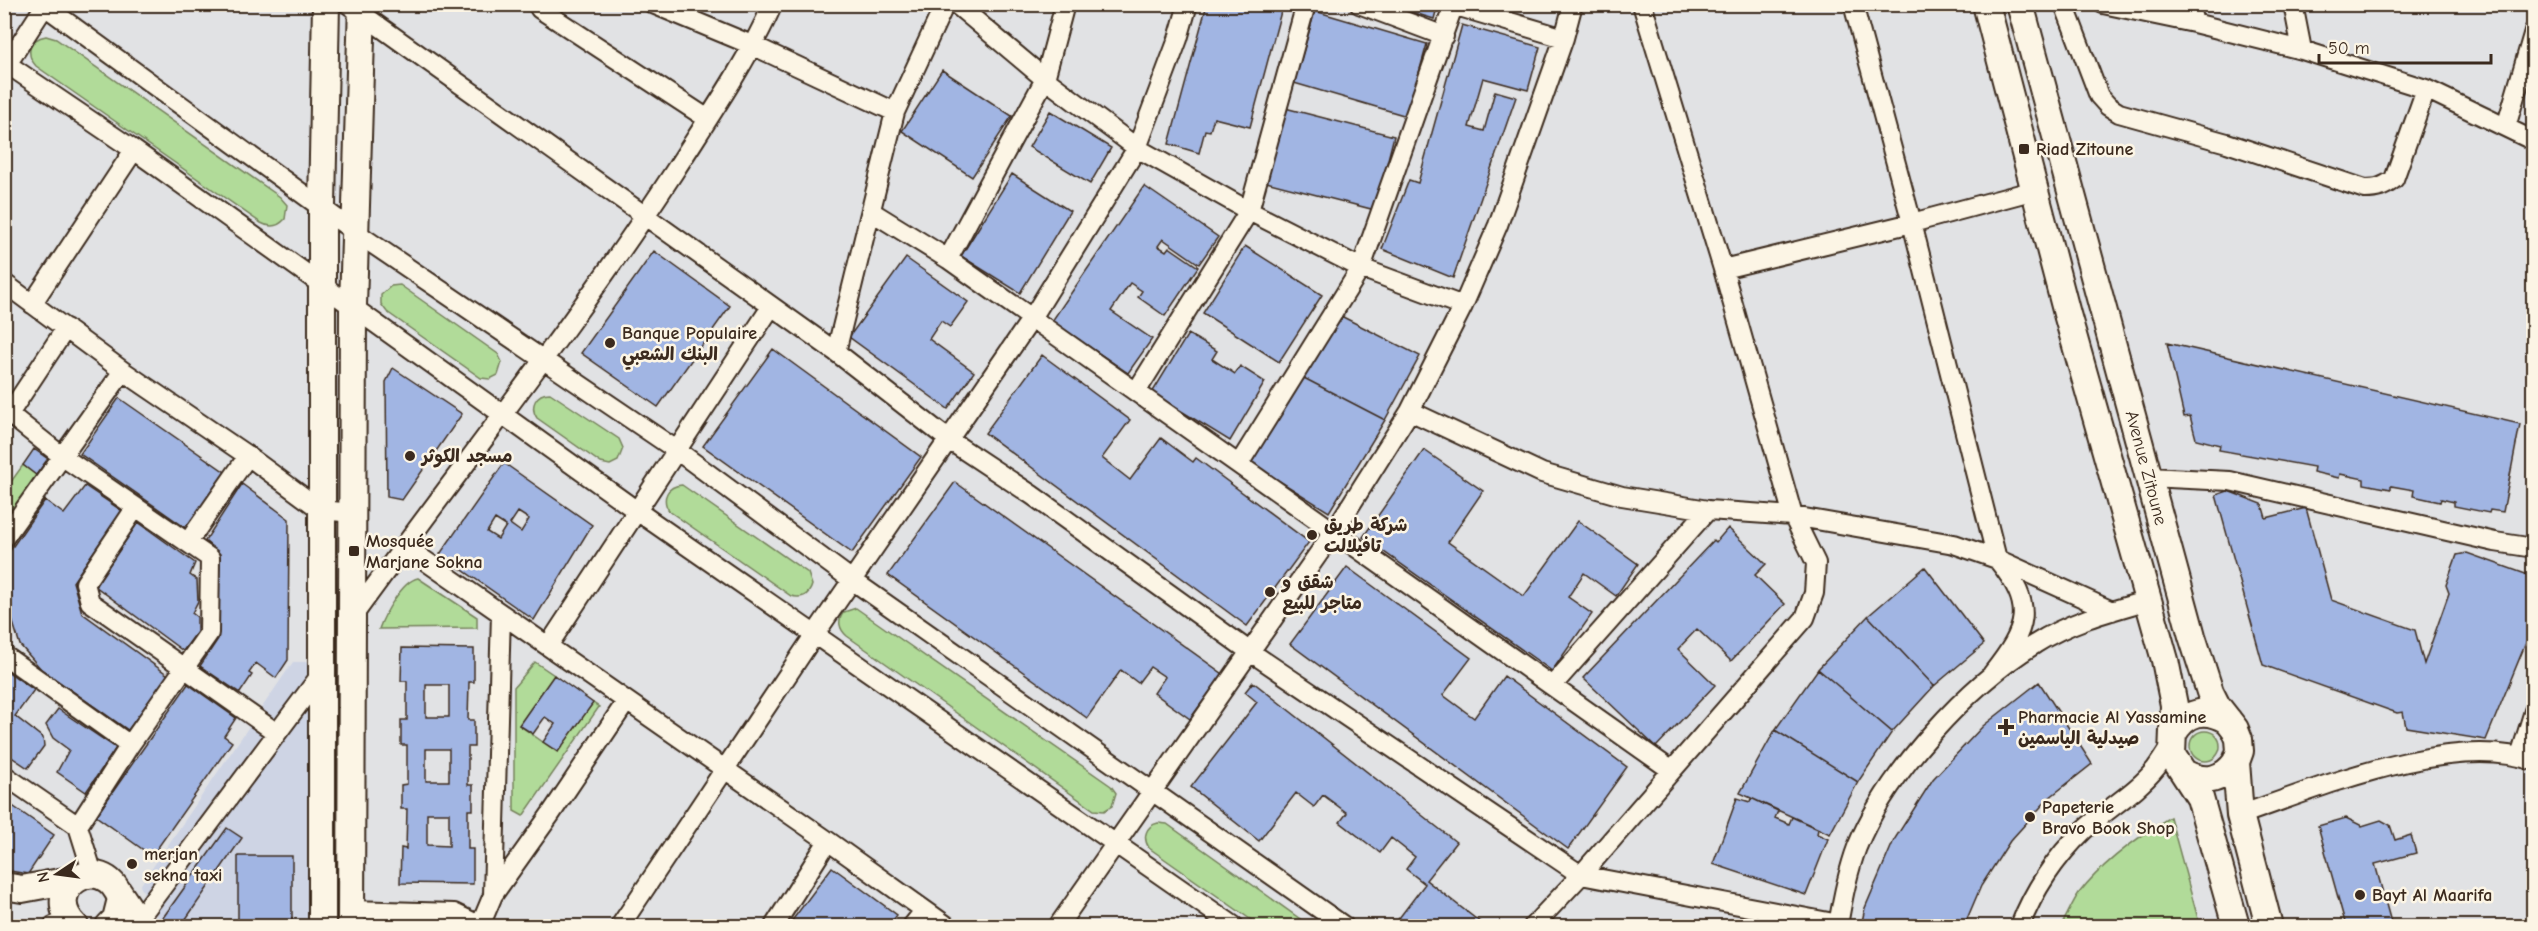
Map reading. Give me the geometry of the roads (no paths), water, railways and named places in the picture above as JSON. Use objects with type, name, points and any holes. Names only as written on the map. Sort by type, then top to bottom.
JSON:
[{"type":"street","points":[[322,927],[322,206],[326,4]]},
{"type":"street","points":[[537,4],[540,9],[708,119]]},
{"type":"street","points":[[652,4],[754,46],[895,112]]},
{"type":"street","points":[[353,616],[544,362],[645,216],[754,46],[773,4]]},
{"type":"street","points":[[836,352],[895,112],[945,4]]},
{"type":"street","points":[[956,4],[1045,79],[1137,148],[1250,211],[1361,268],[1464,306]]},
{"type":"street","points":[[948,259],[1045,79],[1065,4]]},
{"type":"street","points":[[620,927],[815,634],[1032,318],[1137,148],[1178,39],[1188,4]]},
{"type":"street","points":[[1136,392],[1250,211],[1306,4]]},
{"type":"street","points":[[1359,4],[1444,36]]},
{"type":"street","points":[[1058,927],[1333,533],[1410,411],[1464,306],[1498,225],[1564,38],[1573,4]]},
{"type":"street","points":[[1533,927],[1805,618],[1814,593],[1816,563],[1793,516],[1723,270],[1642,4]]},
{"type":"street","points":[[1853,4],[1912,223],[1997,559],[2014,579],[2022,598],[2023,618],[2018,638],[1992,674]]},
{"type":"street","name":"Avenue Zitoune","points":[[1986,4],[2067,314],[2149,600],[2174,705],[2172,740],[2175,764],[2184,773],[2200,798],[2236,927]]},
{"type":"street","name":"Avenue Zitoune","points":[[2020,4],[2189,625],[2210,692],[2239,739],[2240,751],[2236,762],[2240,815],[2270,927]]},
{"type":"street","points":[[2064,4],[2099,96],[2119,113],[2228,143],[2365,189],[2386,186],[2394,179],[2426,89]]},
{"type":"street","points":[[2103,4],[2194,23],[2302,50],[2426,89],[2534,141]]},
{"type":"street","points":[[2189,4],[2194,23]]},
{"type":"street","points":[[2294,4],[2302,50]]},
{"type":"street","points":[[1234,927],[503,417],[353,306],[134,150],[6,65],[44,5],[355,232],[675,450],[852,580],[1344,927]]},
{"type":"street","points":[[1239,465],[1361,268],[1454,5],[1564,38]]},
{"type":"street","points":[[357,7],[836,352],[949,440],[1032,495],[1249,651],[1581,875],[1839,925],[1857,847],[1879,805],[1915,755],[1955,707],[1992,674],[2035,643],[2070,626],[2149,600]]},
{"type":"street","points":[[357,7],[353,306],[351,918],[454,913],[481,926],[493,895],[550,816],[626,702]]},
{"type":"street","points":[[2506,127],[2534,31]]},
{"type":"street","points":[[32,304],[134,150]]},
{"type":"street","points":[[1723,270],[2035,190]]},
{"type":"street","points":[[872,212],[948,259],[1671,770]]},
{"type":"street","points":[[4,283],[123,371],[248,456],[321,510],[353,513]]},
{"type":"street","points":[[548,646],[771,307]]},
{"type":"street","points":[[66,328],[7,412],[63,457],[210,558],[209,633],[130,745],[78,826],[84,877]]},
{"type":"street","points":[[7,529],[63,457],[123,371]]},
{"type":"street","points":[[1410,411],[1542,473],[1622,496],[1708,510],[1793,516],[1954,544],[1997,559],[2112,611]]},
{"type":"street","points":[[188,542],[248,456]]},
{"type":"street","points":[[2148,477],[2230,481],[2495,542],[2534,548]]},
{"type":"street","points":[[136,507],[85,584],[90,602],[277,733]]},
{"type":"street","points":[[1552,686],[1708,510]]},
{"type":"street","points":[[404,546],[828,841],[947,927]]},
{"type":"street","points":[[493,895],[501,614]]},
{"type":"street","points":[[4,655],[130,745]]},
{"type":"street","points":[[13,887],[103,876],[117,890],[139,924],[322,673]]},
{"type":"street","points":[[2020,927],[2034,895],[2064,851],[2083,831],[2156,769],[2179,724],[2197,713],[2208,711],[2228,720]]},
{"type":"street","points":[[2240,815],[2327,785],[2425,759],[2461,754],[2527,759],[2534,711]]},
{"type":"street","points":[[2142,783],[2169,771],[2184,773],[2196,780],[2208,781],[2219,778],[2236,762]]},
{"type":"street","points":[[4,775],[78,826]]},
{"type":"street","points":[[774,927],[828,841]]},
{"type":"street","points":[[66,922],[63,903],[65,894],[84,877]]},
{"type":"street","points":[[13,887],[66,922]]},
{"type":"street","points":[[109,927],[116,919],[120,909],[121,899],[117,890]]},
{"type":"street","points":[[912,927],[924,911]]},
{"type":"place","name":"Riad Zitoune","points":[[2024,149]]},
{"type":"place","name":"Banque Populaire البنك الشعبي","points":[[610,343]]},
{"type":"place","name":"مسجد الكوثر","points":[[410,456]]},
{"type":"place","name":"شركة طريق تافيلالت","points":[[1312,535]]},
{"type":"place","name":"Mosquée Marjane Sokna","points":[[354,551]]},
{"type":"place","name":"شقق و متاجر للبيع","points":[[1270,592]]},
{"type":"place","name":"Pharmacie Al Yassamine صيدلية الياسمين","points":[[2006,727]]},
{"type":"place","name":"Papeterie Bravo Book Shop","points":[[2030,817]]},
{"type":"place","name":"merjan sekna taxi","points":[[132,864]]},
{"type":"place","name":"Bayt Al Maarifa","points":[[2360,895]]}]
